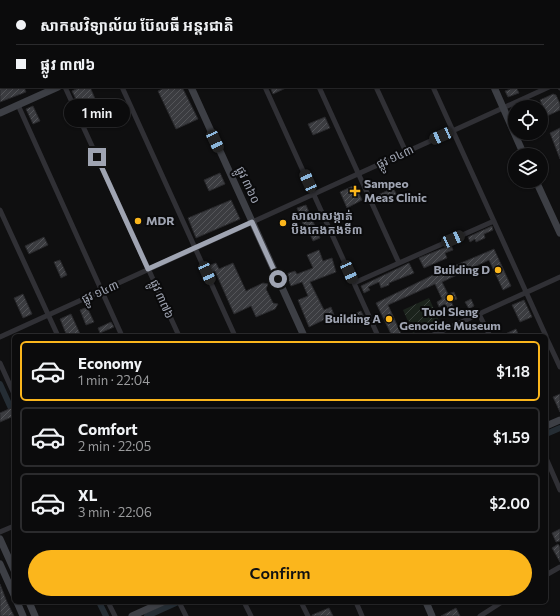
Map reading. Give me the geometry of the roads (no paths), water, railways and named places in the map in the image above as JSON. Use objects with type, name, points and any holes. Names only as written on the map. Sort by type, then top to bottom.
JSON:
[{"type":"street","points":[[0,113],[56,88]]},
{"type":"street","name":"ផ្លូវ ៣៧៦","points":[[65,88],[178,334]]},
{"type":"street","points":[[122,88],[234,334]]},
{"type":"street","name":"ផ្លូវ ៣៦០","points":[[191,88],[303,334]]},
{"type":"street","points":[[265,88],[377,334]]},
{"type":"street","points":[[318,88],[399,263]]},
{"type":"street","points":[[376,88],[406,152]]},
{"type":"street","points":[[433,88],[545,334]]},
{"type":"street","points":[[494,88],[521,148]]},
{"type":"street","name":"ផ្លូវ ១៤៣","points":[[0,337],[547,88]]},
{"type":"street","points":[[18,105],[121,334]]},
{"type":"street","points":[[539,188],[560,233]]},
{"type":"street","points":[[0,210],[57,334]]},
{"type":"street","points":[[354,283],[494,221]]},
{"type":"street","points":[[436,334],[560,277]]},
{"type":"street","points":[[479,314],[489,334]]},
{"type":"street","points":[[548,341],[560,368]]},
{"type":"street","points":[[0,364],[12,390]]},
{"type":"street","points":[[548,425],[560,420]]},
{"type":"street","points":[[548,463],[560,490]]},
{"type":"street","points":[[0,532],[12,527]]},
{"type":"street","points":[[0,539],[12,566]]},
{"type":"street","points":[[0,564],[12,591]]},
{"type":"street","points":[[548,574],[560,567]]},
{"type":"street","points":[[18,604],[24,616]]},
{"type":"street","points":[[30,604],[35,616]]},
{"type":"street","points":[[109,604],[115,616]]},
{"type":"street","points":[[132,616],[159,604]]},
{"type":"street","points":[[180,604],[186,616]]},
{"type":"street","points":[[245,604],[251,616]]},
{"type":"street","points":[[303,604],[308,616]]},
{"type":"street","points":[[357,604],[362,616]]},
{"type":"street","points":[[427,604],[432,616]]},
{"type":"street","points":[[480,616],[498,604]]},
{"type":"waterway","points":[[0,384],[12,411]]},
{"type":"waterway","points":[[548,433],[560,428]]},
{"type":"waterway","points":[[100,604],[106,616]]},
{"type":"waterway","points":[[147,616],[174,604]]},
{"type":"place","name":"Sampeo Meas Clinic","points":[[355,191]]},
{"type":"place","name":"MDR","points":[[138,221]]},
{"type":"place","name":"សាលាសង្កាត់ បឹងកេងកងទី៣","points":[[283,223]]},
{"type":"place","name":"Building D","points":[[498,270]]},
{"type":"place","name":"Tuol Sleng Genocide Museum","points":[[450,298]]},
{"type":"place","name":"Building A","points":[[389,319]]}]
